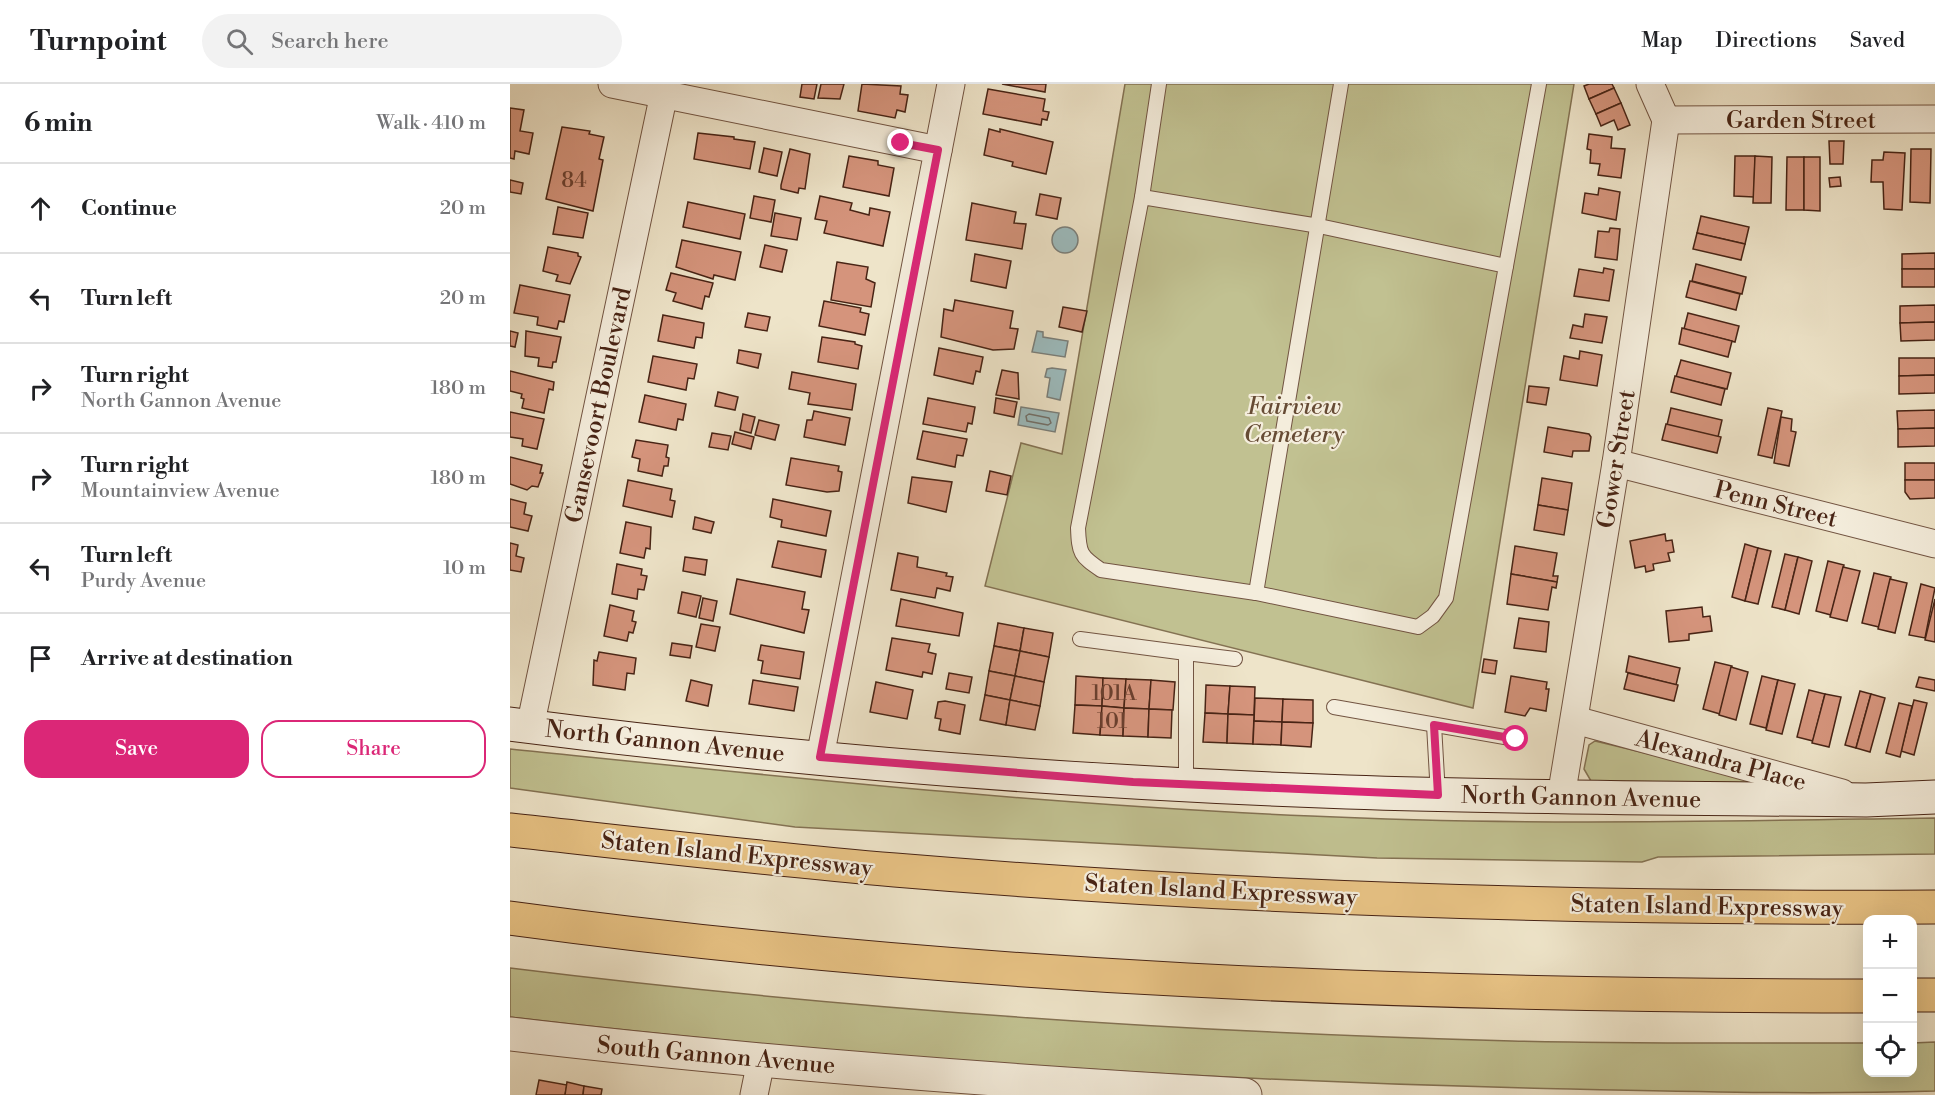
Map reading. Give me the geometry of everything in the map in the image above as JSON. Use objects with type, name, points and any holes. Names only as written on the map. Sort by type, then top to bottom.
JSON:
[{"type":"highway","points":[[510,824],[562,836]]},
{"type":"highway","name":"Staten Island Expressway","points":[[510,830],[895,870],[1144,888],[1597,905],[1935,907]]},
{"type":"highway","points":[[510,918],[651,937],[758,948],[1148,978],[1560,994],[1863,996]]},
{"type":"highway","points":[[1917,995],[1935,995]]},
{"type":"main road","name":"North Gannon Avenue","points":[[520,725],[820,757],[1053,777],[1186,785],[1438,795],[1562,797],[1866,800],[1935,797]]},
{"type":"main road","name":"South Gannon Avenue","points":[[510,1034],[761,1061],[1127,1092],[1245,1095]]},
{"type":"street","points":[[612,84],[665,89],[938,150]]},
{"type":"street","points":[[820,757],[951,84]]},
{"type":"street","points":[[1650,84],[1666,120]]},
{"type":"street","name":"Gansevoort Boulevard","points":[[520,725],[665,89]]},
{"type":"street","name":"Garden Street","points":[[1666,120],[1935,119]]},
{"type":"street","name":"Gower Street","points":[[1562,797],[1616,463],[1666,120]]},
{"type":"street","name":"Penn Street","points":[[1616,463],[1935,544]]},
{"type":"street","name":"Alexandra Place","points":[[1575,720],[1866,800]]},
{"type":"street","points":[[754,1095],[761,1061]]},
{"type":"lane","points":[[1159,84],[1142,197],[1078,528],[1079,550],[1085,559],[1101,570],[1256,593],[1418,627],[1433,616],[1446,598],[1539,84]]},
{"type":"lane","points":[[1256,593],[1341,84]]},
{"type":"lane","points":[[1142,197],[1318,226],[1506,266]]},
{"type":"lane","points":[[1080,639],[1235,659]]},
{"type":"lane","points":[[1186,653],[1186,785]]},
{"type":"lane","points":[[1334,708],[1516,739]]},
{"type":"lane","points":[[1434,725],[1438,795]]},
{"type":"green space","name":"Fairview Cemetery","points":[[1125,84],[1574,84],[1473,708],[985,586],[1021,443],[1062,454]]},
{"type":"green space","points":[[1595,741],[1753,779],[1761,783],[1591,781],[1584,769],[1589,745]]},
{"type":"green space","points":[[510,749],[1010,797],[1311,816],[1545,822],[1935,818],[1935,854],[1658,857],[1642,862],[1377,858],[795,827],[510,788]]},
{"type":"green space","points":[[510,968],[635,983],[885,1007],[1261,1032],[1512,1041],[1863,1043],[1863,1077],[1917,1077],[1917,1043],[1935,1042],[1935,1091],[1833,1093],[1526,1088],[1144,1073],[763,1044],[510,1017]]},
{"type":"water","points":[[1065,227],[1074,231],[1078,240],[1074,249],[1065,253],[1056,249],[1052,240],[1056,231]]},
{"type":"water","points":[[1037,331],[1043,332],[1043,337],[1068,341],[1065,357],[1032,352]]},
{"type":"water","points":[[1047,369],[1066,370],[1060,400],[1047,397],[1050,378],[1045,377]]},
{"type":"water","points":[[1021,407],[1059,413],[1055,432],[1018,425]]},
{"type":"building","points":[[802,84],[817,84],[814,99],[800,97]]},
{"type":"building","points":[[821,84],[844,84],[840,99],[818,98]]},
{"type":"building","points":[[862,84],[901,86],[900,94],[908,95],[905,112],[897,110],[895,118],[858,111]]},
{"type":"building","points":[[1002,84],[1046,84],[1045,92]]},
{"type":"building","points":[[1612,84],[1614,88],[1589,99],[1584,86]]},
{"type":"building","points":[[1614,88],[1621,103],[1596,114],[1589,99]]},
{"type":"building","points":[[988,89],[1045,99],[1043,111],[1049,112],[1047,120],[1042,119],[1041,125],[983,114]]},
{"type":"building","points":[[1621,103],[1630,125],[1618,130],[1614,120],[1601,126],[1596,114]]},
{"type":"building","points":[[510,108],[524,110],[520,131],[533,133],[529,154],[515,151],[514,159],[510,158]]},
{"type":"building","points":[[562,127],[590,131],[589,134],[604,137],[599,159],[603,160],[593,211],[546,199]]},
{"type":"building","points":[[989,129],[1000,132],[1000,129],[1053,142],[1046,174],[1012,166],[1013,162],[984,155]]},
{"type":"building","points":[[698,133],[755,142],[750,169],[694,159]]},
{"type":"building","points":[[1589,134],[1612,137],[1611,148],[1625,149],[1621,178],[1598,175],[1600,164],[1590,163],[1591,150],[1587,149]]},
{"type":"building","points":[[1829,141],[1844,141],[1843,164],[1830,164]]},
{"type":"building","points":[[764,148],[782,152],[777,176],[759,172]]},
{"type":"building","points":[[790,149],[810,154],[805,189],[799,188],[798,193],[781,189]]},
{"type":"building","points":[[1911,149],[1931,149],[1930,203],[1910,202]]},
{"type":"building","points":[[1884,152],[1905,153],[1902,210],[1884,209],[1883,182],[1871,182],[1872,160],[1883,160]]},
{"type":"building","points":[[849,156],[878,161],[878,165],[894,168],[889,196],[843,187]]},
{"type":"building","points":[[1735,156],[1755,156],[1754,197],[1734,196]]},
{"type":"building","points":[[1755,156],[1772,157],[1771,203],[1753,203]]},
{"type":"building","points":[[1787,157],[1804,157],[1804,210],[1786,210]]},
{"type":"building","points":[[1804,157],[1820,157],[1820,211],[1804,210]]},
{"type":"building","points":[[1840,177],[1841,186],[1830,187],[1829,178]]},
{"type":"building","points":[[510,180],[523,183],[521,194],[510,192]]},
{"type":"building","points":[[1599,188],[1620,192],[1616,220],[1582,213],[1585,193],[1598,195]]},
{"type":"building","points":[[1040,194],[1061,198],[1057,219],[1036,215]]},
{"type":"building","points":[[754,196],[775,200],[771,222],[750,218]]},
{"type":"building","points":[[820,196],[852,203],[850,210],[869,215],[870,208],[890,212],[883,246],[824,233],[827,221],[815,219]]},
{"type":"building","points":[[688,202],[745,214],[740,239],[683,227]]},
{"type":"building","points":[[972,203],[1016,212],[1014,223],[1026,224],[1022,249],[966,240]]},
{"type":"building","points":[[558,207],[588,213],[583,238],[553,234]]},
{"type":"building","points":[[775,213],[801,218],[797,240],[771,236]]},
{"type":"building","points":[[1701,216],[1749,227],[1745,244],[1697,233]]},
{"type":"building","points":[[1610,228],[1620,229],[1617,260],[1595,257],[1598,231],[1609,232]]},
{"type":"building","points":[[1697,233],[1745,244],[1741,260],[1693,249]]},
{"type":"building","points":[[682,240],[741,252],[735,280],[714,275],[713,279],[676,267]]},
{"type":"building","points":[[765,245],[787,250],[782,272],[760,267]]},
{"type":"building","points":[[548,247],[578,253],[581,257],[570,284],[556,281],[558,275],[543,271]]},
{"type":"building","points":[[1935,253],[1935,269],[1902,269],[1902,254]]},
{"type":"building","points":[[975,254],[1011,261],[1006,288],[971,281]]},
{"type":"building","points":[[837,262],[868,267],[866,279],[875,283],[871,307],[831,300]]},
{"type":"building","points":[[1696,264],[1746,277],[1742,294],[1692,281]]},
{"type":"building","points":[[1604,268],[1614,270],[1609,301],[1574,296],[1579,269],[1603,273]]},
{"type":"building","points":[[1902,269],[1935,269],[1935,287],[1902,287]]},
{"type":"building","points":[[671,273],[713,283],[709,297],[705,296],[702,309],[673,301],[676,293],[666,290]]},
{"type":"building","points":[[1690,281],[1740,294],[1736,310],[1686,297]]},
{"type":"building","points":[[520,285],[570,295],[564,322],[559,321],[557,329],[537,325],[538,317],[514,313]]},
{"type":"building","points":[[955,300],[1013,311],[1010,328],[1018,329],[1014,349],[993,350],[941,337],[944,309],[953,311]]},
{"type":"building","points":[[824,301],[861,308],[860,312],[869,314],[865,335],[819,326]]},
{"type":"building","points":[[1935,305],[1935,322],[1900,323],[1900,306]]},
{"type":"building","points":[[1063,307],[1087,311],[1082,332],[1059,327]]},
{"type":"building","points":[[748,313],[770,317],[767,331],[745,327]]},
{"type":"building","points":[[1688,313],[1739,326],[1735,342],[1684,329]]},
{"type":"building","points":[[1585,314],[1607,317],[1602,343],[1570,338],[1573,325],[1583,327]]},
{"type":"building","points":[[663,315],[704,323],[702,338],[696,337],[694,348],[658,341]]},
{"type":"building","points":[[1935,322],[1935,340],[1901,341],[1900,323]]},
{"type":"building","points":[[1682,328],[1732,341],[1728,357],[1679,344]]},
{"type":"building","points":[[510,331],[518,333],[515,347],[510,346]]},
{"type":"building","points":[[526,331],[561,337],[556,362],[553,362],[552,368],[538,366],[539,358],[525,356]]},
{"type":"building","points":[[822,337],[855,342],[862,346],[858,369],[818,362]]},
{"type":"building","points":[[939,348],[983,357],[980,372],[976,371],[973,384],[934,375]]},
{"type":"building","points":[[739,350],[761,354],[758,368],[737,363]]},
{"type":"building","points":[[1580,351],[1602,355],[1597,386],[1560,380],[1564,356],[1579,359]]},
{"type":"building","points":[[653,356],[697,364],[694,379],[688,378],[686,390],[648,382]]},
{"type":"building","points":[[1899,358],[1935,358],[1935,375],[1899,376]]},
{"type":"building","points":[[1681,360],[1731,373],[1727,389],[1676,377]]},
{"type":"building","points":[[1002,370],[1018,373],[1019,399],[996,395]]},
{"type":"building","points":[[510,371],[554,382],[553,390],[549,389],[544,413],[522,408],[524,399],[521,398],[522,394],[510,391]]},
{"type":"building","points":[[792,372],[856,384],[852,410],[808,404],[810,393],[789,389]]},
{"type":"building","points":[[1935,375],[1935,393],[1899,394],[1899,376]]},
{"type":"building","points":[[1675,376],[1725,389],[1721,405],[1671,392]]},
{"type":"building","points":[[1529,386],[1549,388],[1546,405],[1527,402]]},
{"type":"building","points":[[718,392],[738,397],[735,410],[715,406]]},
{"type":"building","points":[[645,395],[686,404],[683,420],[678,419],[676,430],[639,422]]},
{"type":"building","points":[[928,398],[975,407],[972,424],[968,423],[966,432],[923,424]]},
{"type":"building","points":[[996,398],[1017,402],[1014,417],[994,413]]},
{"type":"building","points":[[1671,408],[1722,420],[1718,437],[1667,425]]},
{"type":"building","points":[[1768,408],[1782,411],[1772,458],[1758,455]]},
{"type":"building","points":[[1935,410],[1935,428],[1898,429],[1897,411]]},
{"type":"building","points":[[814,411],[850,418],[845,445],[804,437],[807,420],[812,420]]},
{"type":"building","points":[[510,412],[544,419],[537,449],[522,446],[523,439],[510,437]]},
{"type":"building","points":[[743,414],[755,417],[751,433],[740,430]]},
{"type":"building","points":[[1781,417],[1792,419],[1791,431],[1796,432],[1789,466],[1774,463]]},
{"type":"building","points":[[759,420],[779,425],[775,440],[755,435]]},
{"type":"building","points":[[1666,424],[1721,437],[1717,453],[1662,440]]},
{"type":"building","points":[[1548,427],[1589,434],[1591,437],[1589,451],[1573,451],[1572,457],[1544,452]]},
{"type":"building","points":[[1935,428],[1935,446],[1898,447],[1898,429]]},
{"type":"building","points":[[923,431],[967,439],[963,456],[957,455],[955,467],[917,459]]},
{"type":"building","points":[[735,432],[754,437],[751,449],[732,444]]},
{"type":"building","points":[[712,433],[731,436],[728,450],[709,447]]},
{"type":"building","points":[[636,440],[668,445],[666,457],[669,458],[668,466],[664,466],[662,476],[638,471],[640,459],[632,457]]},
{"type":"building","points":[[510,457],[542,465],[540,473],[543,473],[538,487],[532,486],[527,490],[510,484]]},
{"type":"building","points":[[791,458],[839,466],[838,471],[842,472],[839,491],[827,492],[786,485]]},
{"type":"building","points":[[1905,463],[1935,463],[1935,480],[1905,480]]},
{"type":"building","points":[[990,471],[1011,476],[1007,495],[986,491]]},
{"type":"building","points":[[912,477],[952,482],[946,512],[908,503]]},
{"type":"building","points":[[1542,478],[1572,483],[1568,510],[1538,505]]},
{"type":"building","points":[[628,480],[672,489],[670,500],[675,501],[672,517],[623,506]]},
{"type":"building","points":[[1905,480],[1935,480],[1935,498],[1910,499],[1905,492]]},
{"type":"building","points":[[510,499],[526,503],[524,514],[532,516],[528,531],[510,527]]},
{"type":"building","points":[[773,499],[831,511],[826,536],[781,527],[782,520],[770,517]]},
{"type":"building","points":[[1538,505],[1568,510],[1564,535],[1534,530]]},
{"type":"building","points":[[695,517],[714,522],[711,533],[693,529]]},
{"type":"building","points":[[626,522],[651,527],[650,549],[646,548],[644,558],[620,553]]},
{"type":"building","points":[[1665,534],[1666,541],[1672,540],[1674,552],[1668,553],[1670,561],[1653,564],[1654,570],[1646,572],[1645,566],[1635,568],[1630,541]]},
{"type":"building","points":[[778,541],[826,550],[821,577],[772,567]]},
{"type":"building","points":[[510,543],[518,545],[516,556],[524,558],[521,572],[510,570]]},
{"type":"building","points":[[1745,544],[1758,548],[1745,601],[1732,597]]},
{"type":"building","points":[[1515,546],[1557,553],[1553,576],[1558,576],[1557,582],[1511,574]]},
{"type":"building","points":[[1758,548],[1771,551],[1758,604],[1745,601]]},
{"type":"building","points":[[898,553],[918,557],[917,567],[947,573],[946,576],[953,577],[950,591],[937,588],[935,598],[891,590]]},
{"type":"building","points":[[1785,554],[1798,557],[1785,610],[1772,607]]},
{"type":"building","points":[[685,557],[707,560],[705,575],[683,571]]},
{"type":"building","points":[[1798,557],[1812,561],[1799,614],[1785,610]]},
{"type":"building","points":[[1828,561],[1844,565],[1831,615],[1816,611]]},
{"type":"building","points":[[617,564],[642,569],[641,575],[647,576],[644,590],[638,589],[637,599],[612,594]]},
{"type":"building","points":[[1843,567],[1860,571],[1847,621],[1830,617]]},
{"type":"building","points":[[1874,573],[1891,577],[1879,627],[1862,623]]},
{"type":"building","points":[[1511,574],[1557,582],[1556,588],[1552,587],[1548,610],[1507,604]]},
{"type":"building","points":[[737,579],[805,592],[802,609],[809,610],[804,633],[730,614]]},
{"type":"building","points":[[1890,579],[1907,583],[1895,633],[1878,629]]},
{"type":"building","points":[[1921,584],[1935,588],[1925,638],[1909,635]]},
{"type":"building","points":[[682,592],[701,596],[696,617],[678,613]]},
{"type":"building","points":[[703,598],[717,601],[713,621],[699,618]]},
{"type":"building","points":[[901,599],[963,613],[959,636],[896,626]]},
{"type":"building","points":[[1935,599],[1935,642],[1925,640]]},
{"type":"building","points":[[610,605],[634,611],[632,621],[636,622],[633,633],[629,632],[627,641],[604,636]]},
{"type":"building","points":[[1702,607],[1703,617],[1710,616],[1712,631],[1689,634],[1689,640],[1669,642],[1666,611]]},
{"type":"building","points":[[1519,618],[1549,622],[1546,652],[1514,648]]},
{"type":"building","points":[[998,623],[1024,628],[1020,651],[994,646]]},
{"type":"building","points":[[701,624],[720,627],[715,651],[696,647]]},
{"type":"building","points":[[1024,628],[1053,633],[1049,657],[1020,651]]},
{"type":"building","points":[[892,638],[930,644],[928,652],[936,654],[932,674],[923,672],[922,677],[886,670]]},
{"type":"building","points":[[672,643],[692,646],[690,658],[670,655]]},
{"type":"building","points":[[761,645],[804,652],[800,679],[761,673],[763,661],[758,660]]},
{"type":"building","points":[[994,646],[1020,651],[1015,676],[989,671]]},
{"type":"building","points":[[1020,651],[1049,657],[1044,682],[1015,676]]},
{"type":"building","points":[[599,652],[636,658],[634,674],[627,673],[625,690],[593,685],[594,660],[597,661]]},
{"type":"building","points":[[1629,656],[1680,668],[1676,685],[1626,672]]},
{"type":"building","points":[[1484,659],[1497,661],[1495,674],[1482,672]]},
{"type":"building","points":[[1715,662],[1732,666],[1720,714],[1703,709]]},
{"type":"building","points":[[1731,667],[1748,672],[1736,720],[1719,715]]},
{"type":"building","points":[[989,671],[1015,676],[1010,700],[985,695]]},
{"type":"building","points":[[949,673],[972,677],[969,693],[946,689]]},
{"type":"building","points":[[1628,673],[1678,685],[1674,701],[1624,689]]},
{"type":"building","points":[[1015,676],[1044,682],[1040,706],[1010,700]]},
{"type":"building","points":[[1076,676],[1103,678],[1102,706],[1075,705]]},
{"type":"building","points":[[1511,676],[1547,682],[1546,689],[1549,689],[1546,711],[1530,708],[1525,716],[1505,712]]},
{"type":"building","points":[[1762,676],[1778,680],[1766,728],[1750,724]]},
{"type":"building","points":[[1919,677],[1935,680],[1935,691],[1916,687]]},
{"type":"building","points":[[1103,678],[1126,679],[1124,708],[1102,706]]},
{"type":"building","points":[[1126,679],[1151,680],[1149,709],[1124,708]]},
{"type":"building","points":[[691,680],[712,685],[708,706],[686,701]]},
{"type":"building","points":[[753,680],[798,687],[794,711],[749,704]]},
{"type":"building","points":[[1151,680],[1175,682],[1173,710],[1149,709]]},
{"type":"building","points":[[1778,680],[1795,684],[1782,734],[1766,730]]},
{"type":"building","points":[[876,682],[913,690],[907,719],[870,712]]},
{"type":"building","points":[[1206,685],[1230,686],[1228,714],[1205,713]]},
{"type":"building","points":[[1230,686],[1255,687],[1254,715],[1228,714]]},
{"type":"building","points":[[1809,690],[1825,694],[1813,741],[1797,737]]},
{"type":"building","points":[[1860,691],[1871,694],[1856,748],[1845,745]]},
{"type":"building","points":[[1825,694],[1841,697],[1829,747],[1812,743]]},
{"type":"building","points":[[1871,694],[1885,698],[1870,752],[1856,748]]},
{"type":"building","points":[[985,695],[1010,700],[1006,725],[980,720]]},
{"type":"building","points":[[1255,698],[1283,699],[1282,722],[1254,721]]},
{"type":"building","points":[[1283,699],[1313,700],[1313,723],[1282,722]]},
{"type":"building","points":[[1010,700],[1040,706],[1035,730],[1006,725]]},
{"type":"building","points":[[1914,700],[1927,703],[1914,755],[1901,751]]},
{"type":"building","points":[[938,702],[965,705],[960,734],[939,730],[941,719],[935,718]]},
{"type":"building","points":[[1899,703],[1912,706],[1900,757],[1886,753]]},
{"type":"building","points":[[1075,705],[1102,706],[1100,735],[1073,733]]},
{"type":"building","points":[[1102,706],[1124,708],[1123,736],[1100,735]]},
{"type":"building","points":[[1124,708],[1149,709],[1148,737],[1123,736]]},
{"type":"building","points":[[1149,709],[1172,710],[1171,738],[1148,737]]},
{"type":"building","points":[[1205,713],[1228,714],[1227,743],[1203,742]]},
{"type":"building","points":[[1228,714],[1254,715],[1253,744],[1227,743]]},
{"type":"building","points":[[1254,721],[1282,722],[1281,745],[1253,744]]},
{"type":"building","points":[[1282,722],[1313,723],[1311,747],[1281,745]]},
{"type":"building","points":[[539,1080],[567,1085],[565,1095],[536,1095]]},
{"type":"building","points":[[567,1082],[584,1086],[583,1095],[565,1095]]},
{"type":"building","points":[[584,1086],[602,1089],[601,1095],[583,1095]]},
{"type":"route","points":[[901,143],[938,150],[820,757],[1133,782],[1438,795],[1434,725],[1516,739]]}]
